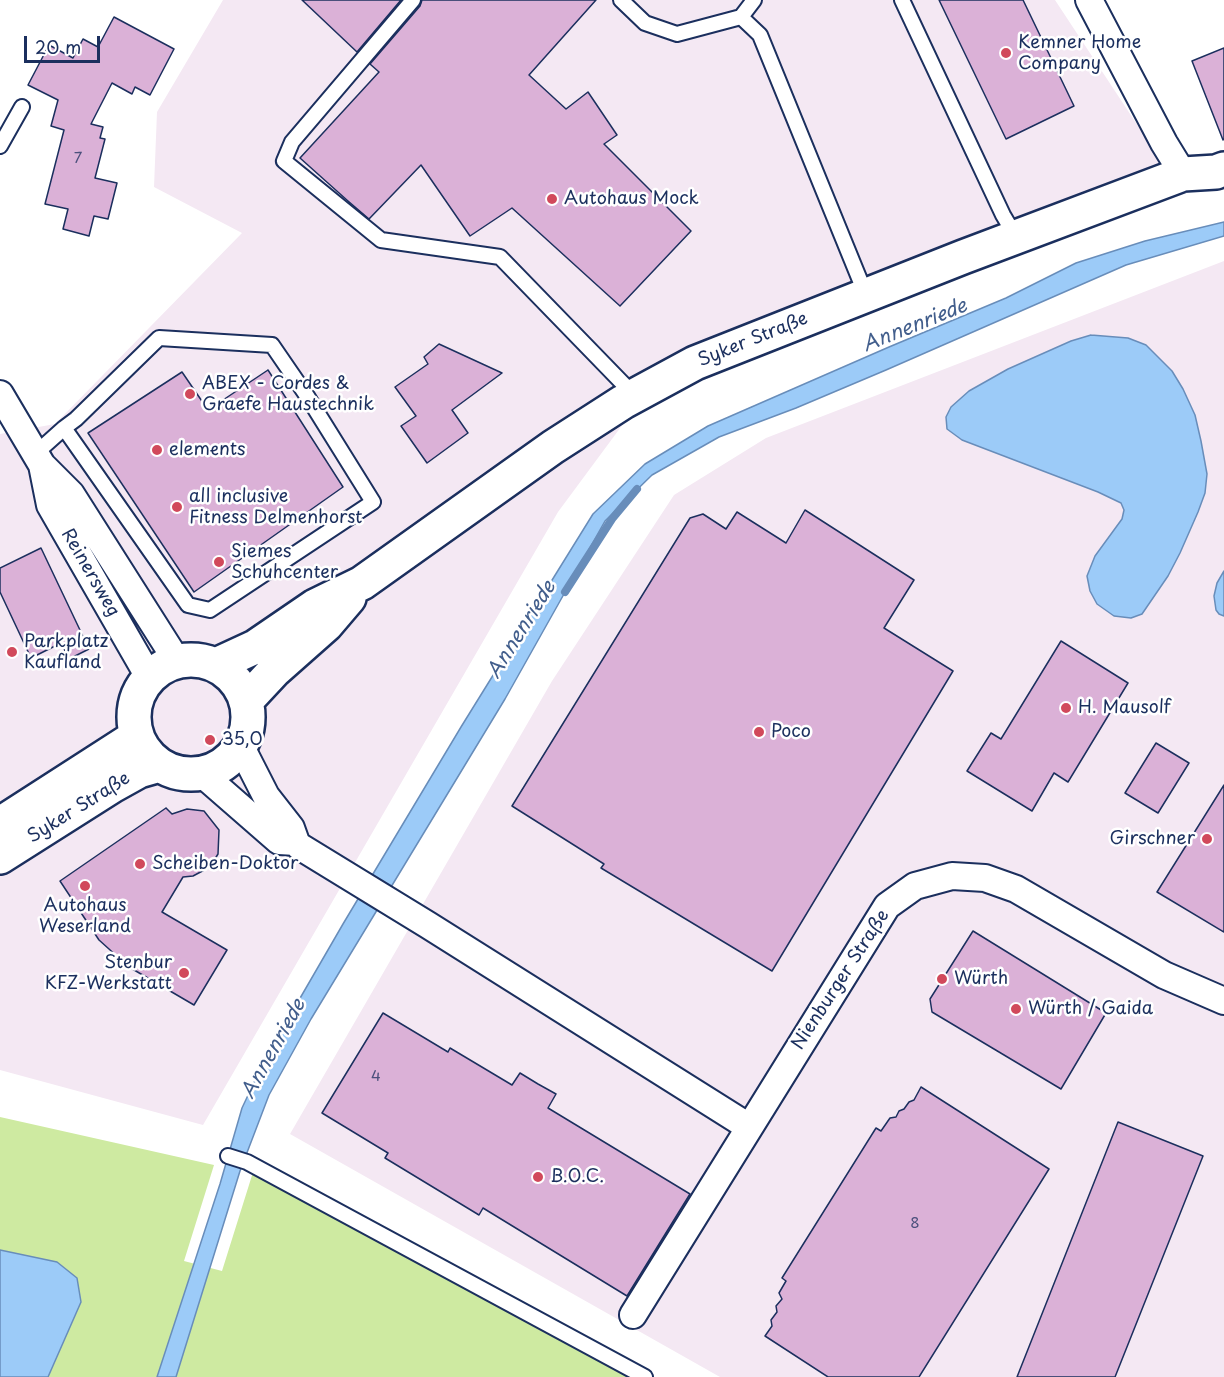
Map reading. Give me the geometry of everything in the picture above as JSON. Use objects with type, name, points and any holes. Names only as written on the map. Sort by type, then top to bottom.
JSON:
[{"type":"main road","name":"Syker Straße","points":[[1184,174],[1210,153],[1224,147]]},
{"type":"main road","name":"Syker Straße","points":[[216,665],[255,647],[315,606],[362,583],[553,447],[635,396],[695,363],[1016,237],[1184,174],[1216,172],[1224,169]]},
{"type":"main road","name":"Syker Straße","points":[[246,701],[273,671],[326,625],[362,583]]},
{"type":"main road","points":[[197,659],[216,665],[229,674],[239,686],[246,701],[248,723],[240,745],[230,758],[217,767],[201,773],[180,773],[160,765],[142,747],[133,721],[134,705],[140,690],[149,677],[177,661],[197,659]]},
{"type":"main road","name":"Syker Straße","points":[[0,824],[137,736]]},
{"type":"main road","name":"Syker Straße","points":[[0,857],[112,786],[139,771],[160,765]]},
{"type":"street","points":[[1089,0],[1164,143],[1184,174]]},
{"type":"street","name":"Reinersweg","points":[[0,394],[39,459],[71,494],[177,661]]},
{"type":"street","name":"Reinersweg","points":[[39,459],[50,505],[149,677]]},
{"type":"street","points":[[240,745],[266,796],[291,828],[299,846],[748,1127]]},
{"type":"street","points":[[201,773],[279,841],[296,842]]},
{"type":"street","name":"Nienburger Straße","points":[[633,1315],[887,906],[915,886],[952,876],[985,878],[1016,889],[1164,975],[1224,1000]]},
{"type":"lane","points":[[413,0],[292,142],[284,161],[381,240],[500,257],[635,396]]},
{"type":"lane","points":[[621,0],[645,22],[677,34],[741,17],[754,0]]},
{"type":"lane","points":[[902,0],[1003,215],[1016,237]]},
{"type":"lane","points":[[741,17],[760,36],[866,295]]},
{"type":"lane","points":[[0,146],[22,106]]},
{"type":"lane","points":[[39,459],[64,428],[159,338],[272,345],[313,405],[373,502],[210,610],[188,605],[64,428]]},
{"type":"lane","points":[[228,1155],[246,1162],[645,1377]]},
{"type":"shaded area","points":[[223,0],[1055,0],[1165,167],[669,362],[558,512],[203,1125],[0,1070],[0,434],[55,424],[242,233],[154,187],[157,112]]},
{"type":"shaded area","points":[[1224,261],[1224,1377],[720,1377],[290,1134],[552,681],[674,495],[766,438]]},
{"type":"green space","points":[[0,1117],[214,1165],[184,1261],[222,1271],[254,1169],[637,1377],[48,1377],[81,1302],[57,1262],[0,1250]]},
{"type":"water","points":[[1224,222],[1224,236],[1126,265],[886,370],[719,437],[652,475],[605,521],[505,699],[311,1019],[269,1095],[240,1171],[176,1377],[157,1377],[220,1184],[242,1108],[266,1057],[461,727],[593,514],[645,464],[708,426],[1006,298],[1076,263],[1145,241]]},
{"type":"water","points":[[1091,335],[1128,338],[1146,345],[1172,371],[1195,415],[1207,474],[1205,493],[1198,512],[1168,576],[1142,614],[1131,618],[1114,616],[1097,604],[1090,591],[1087,576],[1095,556],[1122,519],[1124,510],[1121,503],[962,440],[947,429],[946,417],[951,407],[969,391],[1008,369],[1071,341]]},
{"type":"water","points":[[1224,571],[1224,616],[1216,610],[1214,596],[1217,583]]},
{"type":"water","points":[[0,1250],[57,1262],[77,1278],[81,1302],[48,1377],[0,1377]]},
{"type":"building","points":[[302,0],[401,0],[357,52]]},
{"type":"building","points":[[422,0],[596,0],[529,75],[566,109],[588,92],[617,135],[604,144],[691,231],[620,306],[512,208],[470,236],[421,165],[369,219],[300,158],[379,72],[370,64],[420,6]]},
{"type":"building","name":"Kemner Home Company","points":[[939,0],[1023,0],[1074,106],[1006,139]]},
{"type":"building","points":[[114,17],[174,49],[150,95],[135,87],[132,94],[112,83],[91,124],[103,127],[100,138],[105,139],[95,178],[117,183],[108,219],[94,216],[89,236],[63,229],[68,209],[45,204],[64,130],[51,126],[58,100],[28,85],[49,45],[73,58],[83,39],[98,47]]},
{"type":"building","points":[[1224,48],[1224,139],[1223,140],[1192,61]]},
{"type":"building","points":[[439,344],[502,373],[452,410],[468,433],[427,463],[401,426],[416,416],[395,387],[428,364],[424,357]]},
{"type":"building","points":[[268,370],[343,487],[194,592],[88,433],[182,372],[208,410]]},
{"type":"building","points":[[805,510],[914,580],[884,628],[953,671],[772,971],[601,868],[604,864],[512,806],[690,518],[703,514],[726,529],[737,512],[786,543]]},
{"type":"building","points":[[41,548],[89,649],[69,659],[61,643],[31,658],[0,592],[0,568]]},
{"type":"building","name":"H. Mausolf","points":[[1061,641],[1128,683],[1068,782],[1054,773],[1032,811],[967,771],[991,733],[1001,739]]},
{"type":"building","points":[[1156,743],[1189,763],[1158,813],[1125,793]]},
{"type":"building","name":"Girschner","points":[[1224,785],[1224,932],[1157,892]]},
{"type":"building","points":[[166,808],[172,814],[187,809],[204,811],[219,830],[218,854],[210,867],[193,876],[183,877],[162,912],[227,950],[194,1005],[129,967],[99,940],[60,881]]},
{"type":"building","name":"Würth / Gaida","points":[[973,931],[1106,1013],[1061,1089],[932,1012],[930,999]]},
{"type":"building","name":"B.O.C.","points":[[383,1013],[448,1052],[450,1048],[512,1085],[520,1073],[556,1094],[548,1108],[690,1194],[627,1296],[483,1208],[479,1215],[385,1158],[388,1153],[322,1113]]},
{"type":"building","points":[[921,1087],[1049,1169],[919,1377],[828,1377],[765,1336],[772,1326],[771,1320],[777,1312],[776,1306],[782,1299],[779,1293],[786,1281],[782,1278],[876,1128],[881,1131],[890,1118],[896,1117],[899,1111],[914,1100]]},
{"type":"building","points":[[1118,1122],[1203,1156],[1115,1377],[1017,1377]]},
{"type":"waterway","name":"Annenriede","points":[[565,592],[612,519],[637,489]]},
{"type":"place","name":"Kemner Home Company","points":[[1006,53]]},
{"type":"place","name":"Autohaus Mock","points":[[552,199]]},
{"type":"place","name":"ABEX - Cordes & Graefe Haustechnik","points":[[190,394]]},
{"type":"place","name":"elements","points":[[157,450]]},
{"type":"place","name":"all inclusive Fitness Delmenhorst","points":[[177,507]]},
{"type":"place","name":"Siemes Schuhcenter","points":[[219,562]]},
{"type":"place","name":"Parkplatz Kaufland","points":[[12,652]]},
{"type":"place","name":"H. Mausolf","points":[[1066,708]]},
{"type":"place","name":"Poco","points":[[759,732]]},
{"type":"place","name":"35,0","points":[[210,740]]},
{"type":"place","name":"Girschner","points":[[1207,839]]},
{"type":"place","name":"Scheiben-Doktor","points":[[140,864]]},
{"type":"place","name":"Autohaus Weserland","points":[[85,886]]},
{"type":"place","name":"Stenbur KFZ-Werkstatt","points":[[184,973]]},
{"type":"place","name":"Würth","points":[[942,979]]},
{"type":"place","name":"Würth / Gaida","points":[[1016,1009]]},
{"type":"place","name":"B.O.C.","points":[[538,1177]]}]
